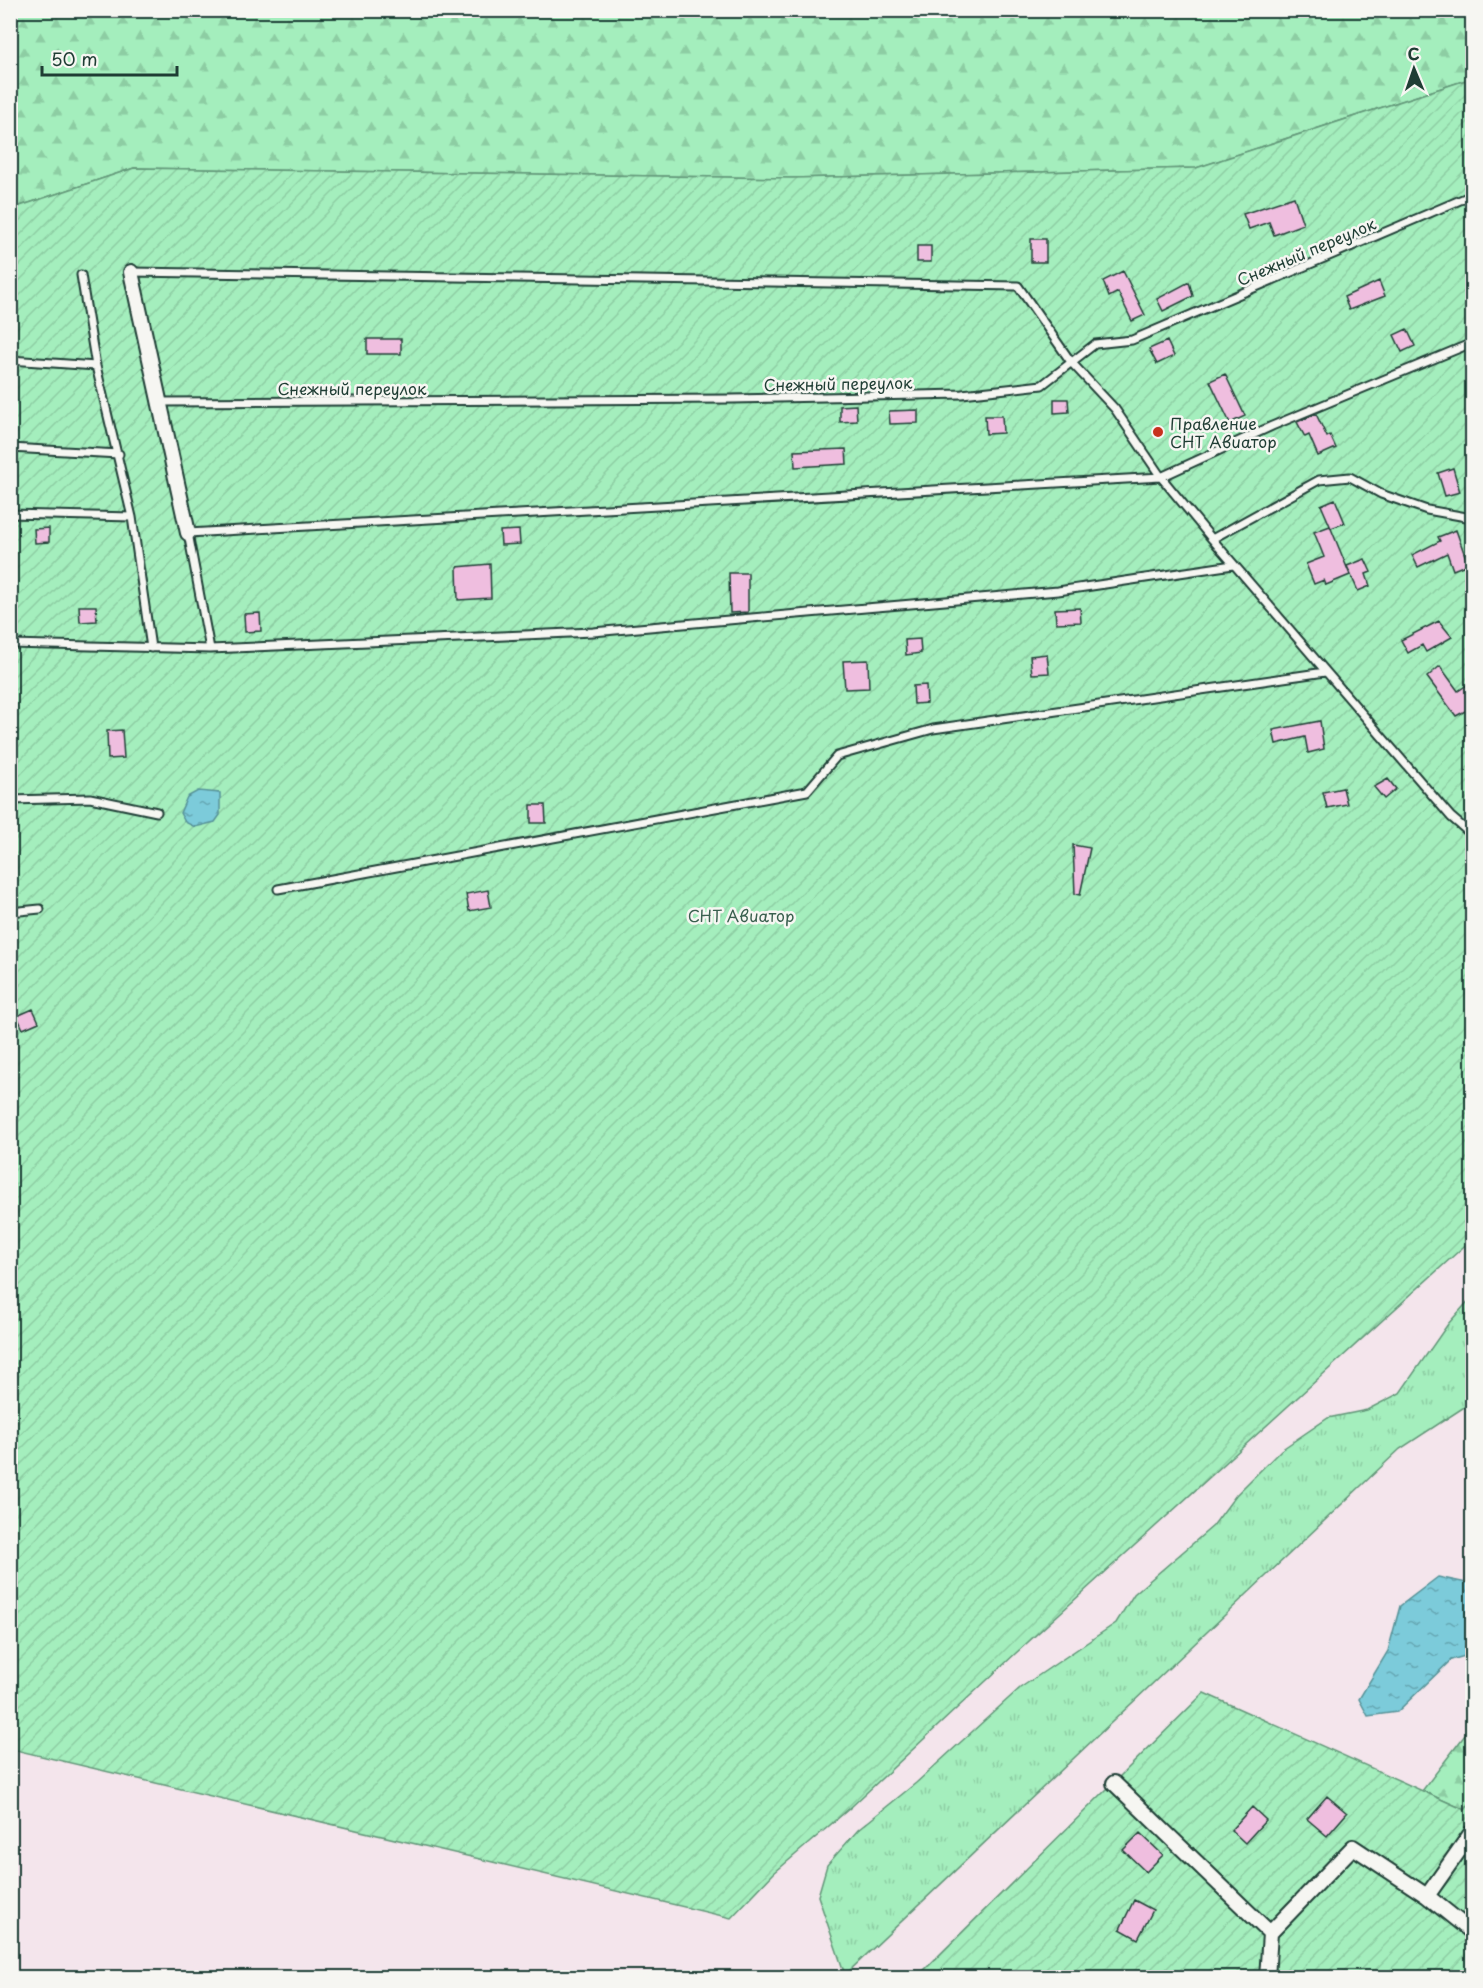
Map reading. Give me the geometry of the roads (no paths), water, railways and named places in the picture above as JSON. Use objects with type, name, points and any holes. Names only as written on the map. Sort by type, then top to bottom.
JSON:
[{"type":"street","points":[[131,272],[188,533]]},
{"type":"street","points":[[1114,1783],[1270,1933]]},
{"type":"street","points":[[1427,1896],[1473,1832]]},
{"type":"street","points":[[1267,1977],[1270,1933],[1353,1847],[1427,1896],[1473,1932]]},
{"type":"lane","name":"Снежный переулок","points":[[159,402],[720,399],[962,394],[1042,385],[1095,344],[1132,340],[1473,195]]},
{"type":"lane","points":[[131,272],[1018,286],[1071,362],[1115,409],[1161,477],[1233,565],[1451,817],[1473,835]]},
{"type":"lane","points":[[81,275],[96,366],[119,454],[132,517],[151,648]]},
{"type":"lane","points":[[210,649],[188,533],[1161,477],[1272,426],[1473,343]]},
{"type":"lane","points":[[10,360],[96,366]]},
{"type":"lane","points":[[10,448],[119,454]]},
{"type":"lane","points":[[1212,539],[1320,480],[1350,477],[1381,494],[1427,510],[1473,518]]},
{"type":"lane","points":[[10,514],[132,517]]},
{"type":"lane","points":[[10,644],[210,649],[327,646],[652,627],[1058,591],[1233,565]]},
{"type":"lane","points":[[278,889],[807,791],[837,756],[933,729],[1325,672]]},
{"type":"lane","points":[[10,800],[90,798],[157,812]]},
{"type":"lane","points":[[10,912],[40,909]]},
{"type":"water","points":[[198,791],[220,793],[220,815],[215,822],[195,827],[185,822],[180,813],[187,797]]},
{"type":"water","points":[[1438,1577],[1472,1584],[1472,1654],[1451,1660],[1397,1712],[1368,1716],[1359,1699],[1388,1651],[1400,1606]]},
{"type":"place","name":"Правление СНТ Авиатор","points":[[1158,432]]},
{"type":"park label","name":"СНТ Авиатор","points":[[741,915]]}]
